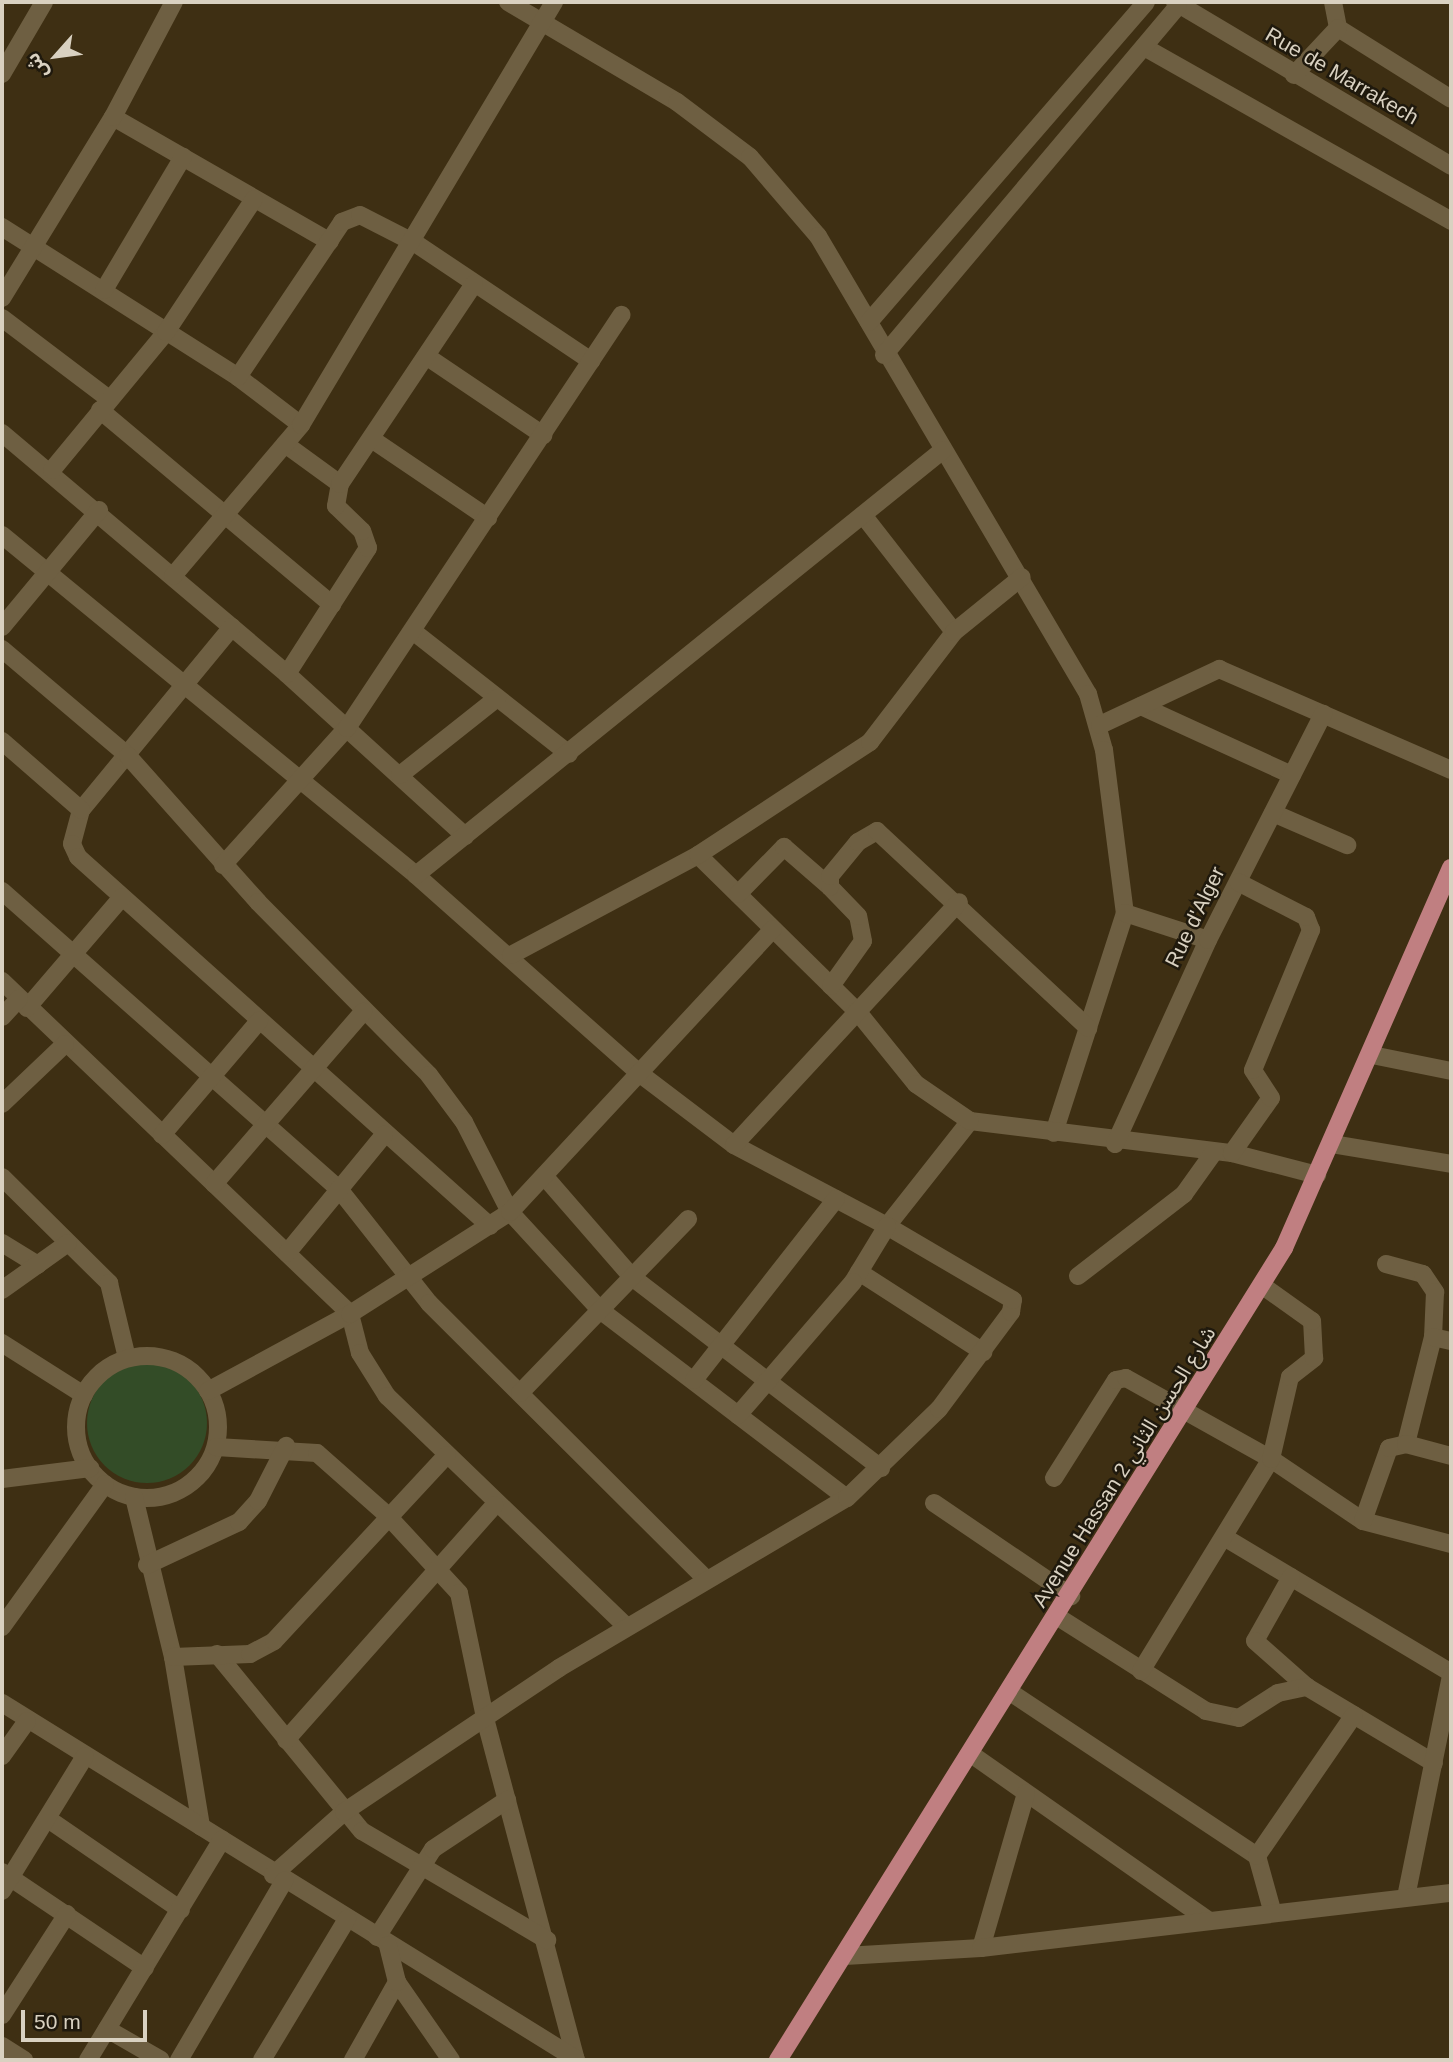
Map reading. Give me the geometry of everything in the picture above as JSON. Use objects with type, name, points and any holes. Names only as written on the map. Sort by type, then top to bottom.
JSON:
[{"type":"main road","name":"Avenue Hassan 2 شارع الحسن الثاني","points":[[778,2060],[1071,1597],[1263,1286],[1332,1144],[1446,893],[1451,868]]},
{"type":"street","points":[[2,74],[44,2]]},
{"type":"street","points":[[2,298],[113,117],[174,2]]},
{"type":"street","points":[[508,2],[542,25],[677,102],[750,157],[818,236],[869,322],[884,355],[1022,578],[1100,725],[1125,913],[1054,1133]]},
{"type":"street","points":[[173,576],[301,425],[415,243],[554,2]]},
{"type":"street","points":[[869,322],[1146,2]]},
{"type":"street","points":[[1294,75],[1338,28],[1335,2]]},
{"type":"street","points":[[884,355],[1144,47],[1177,4]]},
{"type":"street","name":"Rue de Marrakech","points":[[1177,4],[1451,166]]},
{"type":"street","points":[[1338,28],[1451,99]]},
{"type":"street","points":[[1144,47],[1451,221]]},
{"type":"street","points":[[113,117],[330,242]]},
{"type":"street","points":[[104,290],[183,157]]},
{"type":"street","points":[[52,470],[166,332],[254,199]]},
{"type":"street","points":[[238,377],[342,222],[360,215],[415,243],[591,360]]},
{"type":"street","points":[[2,227],[238,377],[301,425]]},
{"type":"street","points":[[287,674],[368,548],[362,531],[336,506],[340,484],[429,358],[474,284]]},
{"type":"street","points":[[223,864],[301,784],[347,728],[414,632],[621,315]]},
{"type":"street","points":[[2,318],[105,404],[224,514],[332,605]]},
{"type":"street","points":[[429,358],[542,435]]},
{"type":"street","points":[[2,433],[52,470],[99,510],[287,674],[465,836]]},
{"type":"street","points":[[373,440],[488,518]]},
{"type":"street","points":[[285,444],[340,484]]},
{"type":"street","points":[[416,875],[569,754],[696,644],[943,450]]},
{"type":"street","points":[[2,626],[99,510]]},
{"type":"street","points":[[863,515],[954,632]]},
{"type":"street","points":[[2,536],[188,685],[301,784],[511,955],[639,1073],[734,1145],[1010,1294],[1012,1312],[983,1352],[881,1468],[847,1498],[627,1627],[486,1722],[344,1812],[278,1878],[179,2060]]},
{"type":"street","points":[[511,955],[698,855],[870,742],[954,632],[1022,578]]},
{"type":"street","points":[[232,627],[188,685],[81,810],[72,845],[122,897],[384,1135],[490,1226]]},
{"type":"street","points":[[414,632],[569,754]]},
{"type":"street","points":[[2,649],[128,756],[223,864],[454,1105],[510,1212],[600,1310],[847,1498]]},
{"type":"street","points":[[1100,725],[1219,669],[1451,770]]},
{"type":"street","points":[[400,775],[497,698]]},
{"type":"street","points":[[1141,706],[1292,775]]},
{"type":"street","name":"Rue d'Alger","points":[[1115,1144],[1208,940],[1323,714]]},
{"type":"street","points":[[2,741],[81,810]]},
{"type":"street","points":[[1273,813],[1347,845]]},
{"type":"street","points":[[830,887],[837,863],[877,831],[959,902],[1088,1028]]},
{"type":"street","points":[[737,894],[784,847],[830,887],[858,916],[863,941],[831,986]]},
{"type":"street","points":[[698,855],[857,1011],[916,1083],[970,1121],[1115,1144],[1223,1152],[1317,1175]]},
{"type":"street","points":[[1078,1276],[1184,1194],[1271,1097],[1253,1069],[1311,930],[1306,918],[1238,881]]},
{"type":"street","points":[[2,891],[339,1189],[411,1275],[429,1303],[707,1580]]},
{"type":"street","points":[[2,1017],[23,1004],[74,954],[122,897]]},
{"type":"street","points":[[734,1145],[959,902]]},
{"type":"street","points":[[1125,913],[1208,940]]},
{"type":"street","points":[[208,1391],[349,1314],[510,1212],[773,929]]},
{"type":"street","points":[[2,981],[349,1314],[373,1378],[495,1505],[627,1627]]},
{"type":"street","points":[[214,1184],[363,1012]]},
{"type":"street","points":[[162,1135],[259,1021]]},
{"type":"street","points":[[2,1104],[65,1044]]},
{"type":"street","points":[[1372,1055],[1451,1071]]},
{"type":"street","points":[[738,1415],[859,1272],[887,1226],[970,1121]]},
{"type":"street","points":[[287,1252],[384,1135]]},
{"type":"street","points":[[1332,1144],[1451,1164]]},
{"type":"street","points":[[2,1177],[109,1283],[127,1358]]},
{"type":"street","points":[[545,1177],[632,1277],[723,1344],[881,1468]]},
{"type":"street","points":[[694,1380],[836,1199]]},
{"type":"street","points":[[520,1394],[688,1219]]},
{"type":"street","points":[[2,1242],[38,1265]]},
{"type":"street","points":[[2,1290],[68,1243]]},
{"type":"street","points":[[1386,1264],[1431,1282],[1433,1337],[1406,1444]]},
{"type":"street","points":[[859,1272],[983,1352]]},
{"type":"street","points":[[1140,1671],[1271,1460],[1290,1377],[1310,1364],[1317,1335],[1307,1315],[1263,1286]]},
{"type":"street","points":[[1433,1337],[1451,1341]]},
{"type":"street","points":[[2,1343],[84,1395]]},
{"type":"street","points":[[158,1357],[177,1364],[208,1391],[218,1418],[216,1447],[207,1466],[175,1493],[134,1497],[105,1484],[90,1468],[77,1441],[84,1395],[108,1367],[127,1358],[158,1357]]},
{"type":"street","points":[[1054,1478],[1116,1380],[1131,1379],[1183,1413],[1271,1460],[1363,1521],[1451,1544]]},
{"type":"street","points":[[1363,1521],[1385,1454],[1406,1444],[1451,1456]]},
{"type":"street","points":[[216,1447],[286,1446],[317,1453],[387,1515],[441,1571],[466,1608],[486,1722],[547,1940],[569,2059]]},
{"type":"street","points":[[147,1565],[239,1522],[258,1501],[286,1446]]},
{"type":"street","points":[[173,1657],[250,1654],[274,1641],[387,1515],[447,1455]]},
{"type":"street","points":[[2,1479],[90,1468]]},
{"type":"street","points":[[4,1621],[105,1484]]},
{"type":"street","points":[[134,1497],[147,1565],[173,1657],[201,1827]]},
{"type":"street","points":[[934,1503],[1071,1597]]},
{"type":"street","points":[[286,1740],[441,1571],[495,1505]]},
{"type":"street","points":[[1224,1537],[1451,1675],[1406,1897]]},
{"type":"street","points":[[1291,1577],[1255,1641],[1307,1686],[1434,1763]]},
{"type":"street","points":[[1058,1617],[1140,1671],[1221,1716],[1240,1718],[1279,1693],[1307,1686]]},
{"type":"street","points":[[216,1654],[344,1812],[418,1868],[547,1940]]},
{"type":"street","points":[[1010,1692],[1257,1856],[1272,1909]]},
{"type":"street","points":[[2,1703],[569,2059]]},
{"type":"street","points":[[1257,1856],[1354,1715]]},
{"type":"street","points":[[2,1756],[27,1721]]},
{"type":"street","points":[[971,1754],[1208,1920]]},
{"type":"street","points":[[85,1756],[48,1819],[5,1880],[67,1913],[145,1968]]},
{"type":"street","points":[[981,1948],[1026,1793]]},
{"type":"street","points":[[449,2060],[397,1982],[382,1941],[418,1868],[433,1849],[507,1800]]},
{"type":"street","points":[[48,1819],[181,1910]]},
{"type":"street","points":[[88,2060],[222,1840]]},
{"type":"street","points":[[845,1956],[981,1948],[1208,1920],[1272,1909],[1451,1893]]},
{"type":"street","points":[[2,2015],[67,1913]]},
{"type":"street","points":[[262,2060],[347,1919]]},
{"type":"street","points":[[353,2060],[397,1982]]},
{"type":"street","points":[[107,2029],[161,2060]]},
{"type":"street","points":[[2,2046],[24,2060]]},
{"type":"green space","points":[[147,1363],[170,1368],[189,1381],[202,1400],[207,1423],[202,1446],[189,1465],[170,1478],[147,1483],[124,1478],[105,1465],[92,1446],[87,1423],[92,1400],[105,1381],[124,1368]]}]
